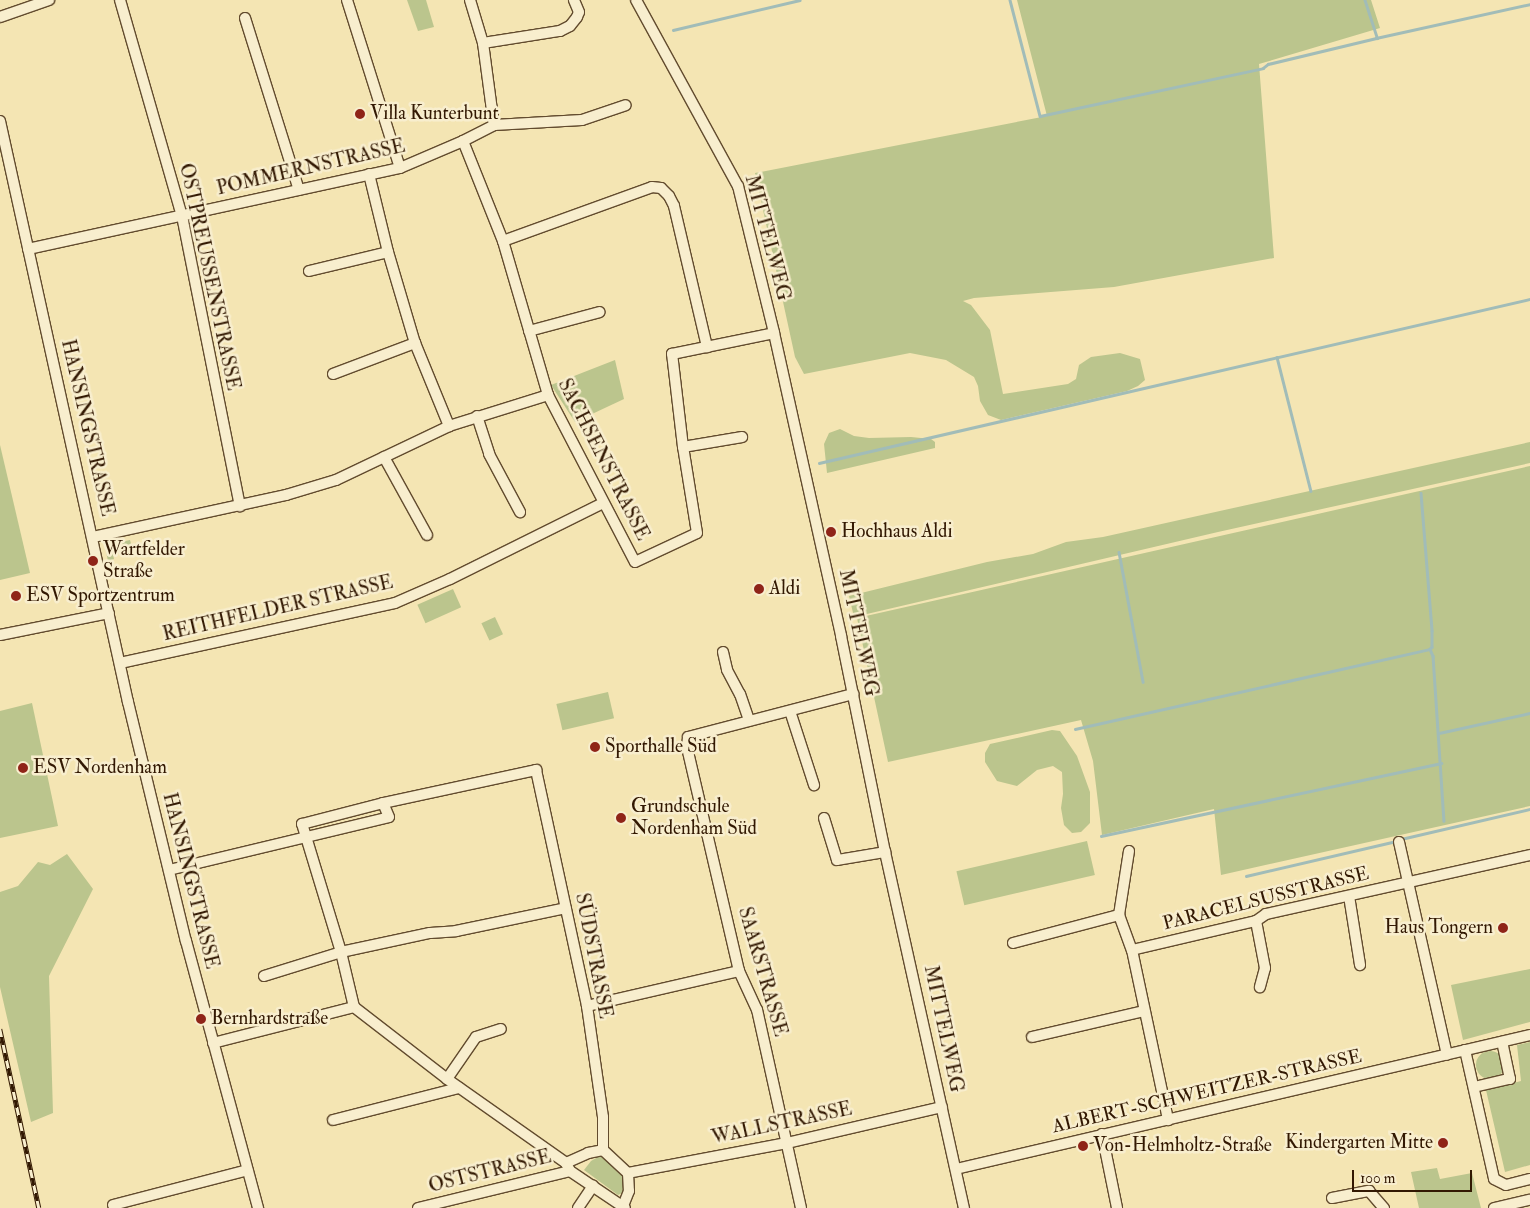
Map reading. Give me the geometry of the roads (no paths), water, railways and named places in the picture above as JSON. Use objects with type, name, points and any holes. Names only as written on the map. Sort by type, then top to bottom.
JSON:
[{"type":"street","points":[[0,17],[49,0]]},
{"type":"street","name":"OSTPREUSSENSTRASSE","points":[[120,0],[182,216],[240,506]]},
{"type":"street","points":[[347,0],[400,168]]},
{"type":"street","points":[[470,0],[483,43],[494,125]]},
{"type":"street","points":[[483,43],[560,31],[570,26],[580,12],[574,0]]},
{"type":"street","name":"MITTELWEG","points":[[636,0],[738,186],[774,334],[853,694],[885,852],[964,1208]]},
{"type":"street","points":[[245,18],[299,190]]},
{"type":"street","name":"POMMERNSTRASSE","points":[[28,249],[400,168],[463,142],[494,125],[582,120],[626,105]]},
{"type":"street","name":"HANSINGSTRASSE","points":[[0,121],[120,663],[169,870],[213,1043],[258,1208]]},
{"type":"street","name":"SACHSENSTRASSE","points":[[463,142],[503,241],[548,395],[635,562],[697,533],[683,447],[672,354],[774,334]]},
{"type":"street","points":[[369,174],[388,252],[415,343],[449,426]]},
{"type":"street","points":[[503,241],[652,187],[661,188],[669,196],[674,206],[707,347]]},
{"type":"street","points":[[309,271],[388,252]]},
{"type":"street","points":[[529,331],[600,312]]},
{"type":"street","points":[[333,374],[415,343]]},
{"type":"street","points":[[93,537],[286,496],[336,480],[384,458],[414,441],[449,426],[548,395]]},
{"type":"street","points":[[478,416],[489,454],[520,512]]},
{"type":"street","points":[[683,447],[742,438]]},
{"type":"street","points":[[384,458],[427,535]]},
{"type":"street","name":"REITHFELDER STRASSE","points":[[120,663],[395,603],[450,579],[603,503]]},
{"type":"street","points":[[0,635],[109,613]]},
{"type":"street","points":[[723,652],[727,670],[740,694],[749,720]]},
{"type":"street","name":"SAARSTRASSE","points":[[801,1208],[757,1010],[739,970],[687,747],[688,737],[853,694]]},
{"type":"street","points":[[790,711],[814,785]]},
{"type":"street","name":"SÜDSTRASSE","points":[[383,803],[536,770],[587,1006],[603,1117],[604,1150]]},
{"type":"street","points":[[169,870],[307,837],[389,817],[383,803],[302,824],[307,837],[341,952],[354,1007],[459,1088],[624,1207],[629,1191],[628,1173],[604,1150]]},
{"type":"street","points":[[824,818],[837,860],[885,852]]},
{"type":"street","points":[[1399,842],[1447,1055]]},
{"type":"street","points":[[1129,851],[1118,915],[1132,950],[1168,1120]]},
{"type":"street","name":"PARACELSUSSTRASSE","points":[[1132,950],[1256,920],[1266,914],[1530,855]]},
{"type":"street","points":[[1349,896],[1360,965]]},
{"type":"street","points":[[264,976],[341,952],[430,933],[456,931],[566,908]]},
{"type":"street","points":[[1013,943],[1118,915]]},
{"type":"street","points":[[1256,920],[1265,968],[1260,987]]},
{"type":"street","points":[[587,1006],[739,970]]},
{"type":"street","points":[[213,1043],[354,1007]]},
{"type":"street","points":[[1032,1037],[1144,1011]]},
{"type":"street","points":[[447,1079],[476,1037],[501,1029]]},
{"type":"street","name":"ALBERT-SCHWEITZER-STRASSE","points":[[956,1169],[1530,1035]]},
{"type":"street","points":[[1474,1087],[1510,1079],[1502,1042]]},
{"type":"street","points":[[1465,1050],[1494,1179],[1506,1185],[1530,1179]]},
{"type":"street","points":[[333,1120],[459,1088]]},
{"type":"street","name":"WALLSTRASSE","points":[[628,1173],[787,1143],[942,1106]]},
{"type":"street","points":[[1102,1134],[1117,1208]]},
{"type":"street","name":"OSTSTRASSE","points":[[418,1208],[568,1167],[588,1153],[604,1150]]},
{"type":"street","points":[[112,1203],[248,1170]]},
{"type":"street","points":[[578,1208],[593,1186]]},
{"type":"street","points":[[1332,1198],[1369,1191],[1384,1208]]},
{"type":"street","points":[[1494,1208],[1530,1200]]},
{"type":"waterway","points":[[673,30],[800,0]]},
{"type":"waterway","points":[[1010,0],[1040,116],[1263,68],[1268,64],[1376,38],[1530,4]]},
{"type":"waterway","points":[[1365,0],[1377,38]]},
{"type":"waterway","points":[[819,463],[1530,299]]},
{"type":"waterway","points":[[1277,357],[1311,491]]},
{"type":"waterway","points":[[1421,493],[1432,631],[1432,647],[1430,649],[1433,656],[1444,821]]},
{"type":"waterway","points":[[1119,552],[1143,682]]},
{"type":"waterway","points":[[1075,729],[1430,649]]},
{"type":"waterway","points":[[1439,733],[1530,713]]},
{"type":"waterway","points":[[1101,836],[1441,763]]},
{"type":"waterway","points":[[1401,839],[1530,809]]},
{"type":"waterway","points":[[1246,876],[1396,841]]},
{"type":"railway","points":[[0,1029],[39,1208]]},
{"type":"place","name":"Villa Kunterbunt","points":[[360,114]]},
{"type":"place","name":"Hochhaus Aldi","points":[[831,532]]},
{"type":"place","name":"Wartfelder Straße","points":[[93,561]]},
{"type":"place","name":"Aldi","points":[[759,589]]},
{"type":"place","name":"ESV Sportzentrum","points":[[16,596]]},
{"type":"place","name":"Sporthalle Süd","points":[[595,747]]},
{"type":"place","name":"ESV Nordenham","points":[[23,768]]},
{"type":"place","name":"Grundschule Nordenham Süd","points":[[621,818]]},
{"type":"place","name":"Haus Tongern","points":[[1503,928]]},
{"type":"place","name":"Bernhardstraße","points":[[201,1019]]},
{"type":"place","name":"Kindergarten Mitte","points":[[1443,1143]]},
{"type":"place","name":"Von-Helmholtz-Straße","points":[[1083,1146]]}]
